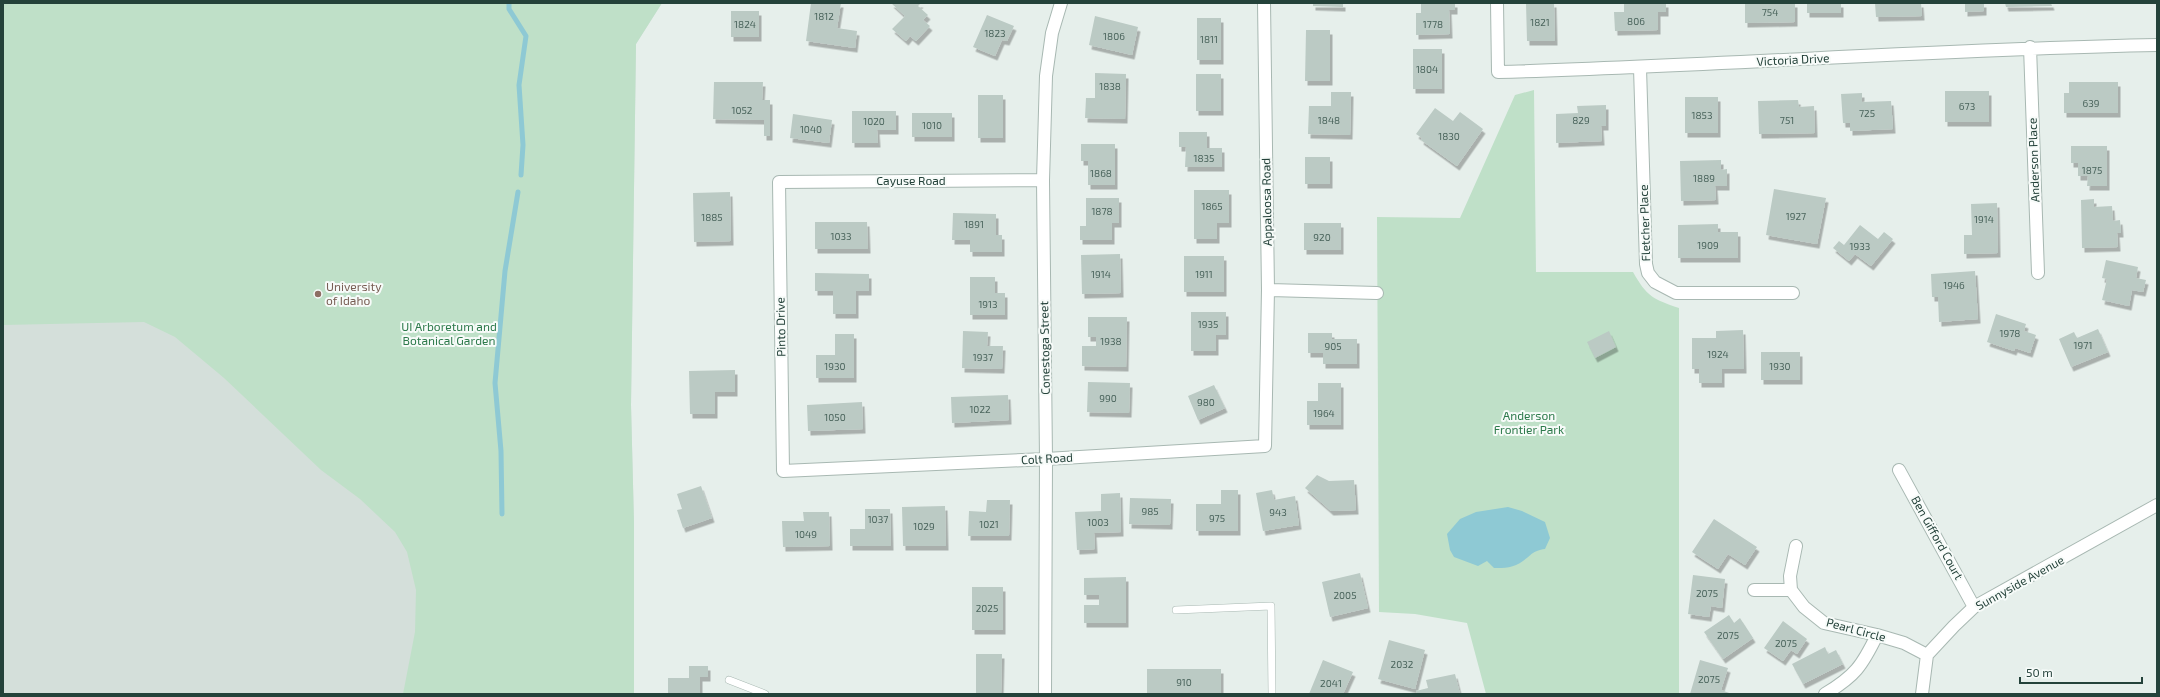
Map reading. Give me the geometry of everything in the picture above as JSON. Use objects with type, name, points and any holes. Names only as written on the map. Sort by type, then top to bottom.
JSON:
[{"type":"street","name":"Conestoga Street","points":[[1045,694],[1046,459],[1042,180],[1046,76],[1052,33],[1061,3]]},
{"type":"street","name":"Appaloosa Road","points":[[1264,3],[1268,290],[1266,400]]},
{"type":"street","name":"Victoria Drive","points":[[1497,3],[1498,72],[1640,68],[2030,47],[2157,45]]},
{"type":"street","name":"Anderson Place","points":[[2030,47],[2038,273]]},
{"type":"street","name":"Fletcher Place","points":[[1640,68],[1646,264],[1648,273],[1654,282],[1676,293],[1793,293]]},
{"type":"street","name":"Cayuse Road","points":[[780,182],[1042,180]]},
{"type":"street","name":"Pinto Drive","points":[[780,182],[783,471]]},
{"type":"street","points":[[1268,290],[1377,293]]},
{"type":"street","name":"Colt Road","points":[[783,471],[1046,459],[1265,446],[1266,400]]},
{"type":"street","name":"Ben Gifford Court","points":[[1899,470],[1974,607]]},
{"type":"street","name":"Sunnyside Avenue","points":[[1927,656],[1954,626],[1974,607],[2157,505]]},
{"type":"street","points":[[1754,590],[1791,590],[1790,576],[1796,546]]},
{"type":"street","name":"Pearl Circle","points":[[1791,590],[1804,607],[1824,623],[1877,635],[1904,643],[1927,656]]},
{"type":"street","points":[[1825,694],[1847,680],[1864,662],[1877,635]]},
{"type":"street","points":[[1922,694],[1927,656]]},
{"type":"lane","points":[[1176,610],[1271,606],[1272,694]]},
{"type":"lane","points":[[729,680],[765,694]]},
{"type":"shaded area","name":"University of Idaho","points":[[3,3],[662,3],[636,44],[631,405],[634,523],[634,694],[3,694]]},
{"type":"green space","name":"UI Arboretum and Botanical Garden","points":[[3,3],[662,3],[636,44],[631,405],[634,523],[634,694],[403,694],[415,632],[416,590],[407,552],[395,532],[360,499],[321,470],[224,378],[175,337],[144,322],[3,325]]},
{"type":"green space","name":"Anderson Frontier Park","points":[[1534,90],[1536,272],[1633,272],[1642,287],[1652,296],[1679,308],[1679,694],[1486,694],[1467,623],[1415,614],[1379,612],[1377,217],[1460,218],[1515,95]]},
{"type":"water","points":[[1508,507],[1522,511],[1545,522],[1550,538],[1545,549],[1535,552],[1516,565],[1505,568],[1494,568],[1487,561],[1478,566],[1454,557],[1450,550],[1447,534],[1460,519],[1476,512]]},
{"type":"building","points":[[811,3],[841,3],[837,28],[857,31],[855,48],[806,41]]},
{"type":"building","points":[[891,3],[921,3],[918,6],[928,15],[923,20],[930,26],[916,41],[910,36],[906,41],[892,29],[905,16]]},
{"type":"building","points":[[1313,3],[1343,3],[1343,7],[1313,6]]},
{"type":"building","points":[[1421,3],[1455,3],[1455,10],[1449,10],[1450,34],[1416,35],[1416,13],[1421,13]]},
{"type":"building","points":[[1526,3],[1554,3],[1555,41],[1527,41]]},
{"type":"building","points":[[1624,3],[1666,3],[1666,12],[1658,12],[1658,30],[1615,31],[1614,12],[1624,12]]},
{"type":"building","points":[[1745,3],[1795,3],[1795,22],[1745,23]]},
{"type":"building","points":[[1807,3],[1841,3],[1841,13],[1807,13]]},
{"type":"building","points":[[1875,3],[1921,3],[1922,16],[1876,17]]},
{"type":"building","points":[[1965,3],[1984,3],[1984,11],[1965,12]]},
{"type":"building","points":[[2005,3],[2051,3],[2052,6],[2006,7]]},
{"type":"building","points":[[731,11],[759,11],[759,37],[731,37]]},
{"type":"building","points":[[987,15],[1014,26],[1007,41],[1002,40],[995,56],[973,47]]},
{"type":"building","points":[[1095,16],[1138,27],[1132,55],[1089,45]]},
{"type":"building","points":[[1197,18],[1221,18],[1221,60],[1197,60]]},
{"type":"building","points":[[1306,30],[1330,30],[1330,81],[1305,81]]},
{"type":"building","points":[[1413,49],[1442,49],[1442,89],[1413,89]]},
{"type":"building","points":[[1095,73],[1126,74],[1125,119],[1085,118],[1086,98],[1095,98]]},
{"type":"building","points":[[1196,74],[1221,74],[1221,111],[1196,111]]},
{"type":"building","points":[[714,82],[763,82],[762,100],[770,100],[770,136],[764,136],[764,120],[713,119]]},
{"type":"building","points":[[2069,82],[2118,82],[2118,113],[2064,113],[2064,93],[2069,93]]},
{"type":"building","points":[[1945,91],[1989,91],[1989,122],[1945,122]]},
{"type":"building","points":[[1331,92],[1351,92],[1350,135],[1308,134],[1309,106],[1331,106]]},
{"type":"building","points":[[1862,93],[1862,102],[1891,101],[1893,129],[1850,131],[1850,123],[1843,123],[1841,94]]},
{"type":"building","points":[[978,95],[1003,95],[1003,138],[978,138]]},
{"type":"building","points":[[1685,97],[1718,97],[1718,133],[1685,133]]},
{"type":"building","points":[[1798,100],[1799,107],[1814,106],[1815,133],[1759,134],[1758,101]]},
{"type":"building","points":[[1606,105],[1606,126],[1601,126],[1602,141],[1556,143],[1556,114],[1578,113],[1577,106]]},
{"type":"building","points":[[1435,108],[1453,121],[1460,112],[1483,129],[1457,166],[1421,140],[1422,138],[1416,134]]},
{"type":"building","points":[[852,111],[896,111],[896,130],[877,130],[878,143],[852,143]]},
{"type":"building","points":[[912,113],[952,113],[952,137],[912,137]]},
{"type":"building","points":[[793,114],[832,120],[829,143],[790,138]]},
{"type":"building","points":[[1179,132],[1207,132],[1207,148],[1222,148],[1222,167],[1185,167],[1186,147],[1179,147]]},
{"type":"building","points":[[1081,144],[1115,144],[1115,185],[1088,185],[1088,161],[1081,161]]},
{"type":"building","points":[[2071,146],[2107,146],[2107,186],[2087,186],[2088,176],[2078,176],[2078,163],[2071,163]]},
{"type":"building","points":[[1305,157],[1330,157],[1330,184],[1305,184]]},
{"type":"building","points":[[1721,160],[1721,170],[1727,169],[1727,186],[1715,186],[1716,200],[1681,201],[1680,161]]},
{"type":"building","points":[[1774,189],[1826,198],[1817,244],[1766,235]]},
{"type":"building","points":[[1194,190],[1229,190],[1229,223],[1217,223],[1217,239],[1194,239]]},
{"type":"building","points":[[730,192],[731,241],[694,242],[693,193]]},
{"type":"building","points":[[1086,198],[1119,198],[1119,223],[1112,223],[1112,240],[1080,240],[1080,226],[1086,226]]},
{"type":"building","points":[[2094,199],[2094,207],[2112,206],[2113,221],[2120,220],[2121,233],[2117,233],[2118,247],[2082,248],[2081,200]]},
{"type":"building","points":[[1997,203],[1998,253],[1964,254],[1964,235],[1972,235],[1971,204]]},
{"type":"building","points":[[953,213],[996,214],[996,235],[1002,235],[1002,252],[970,252],[970,240],[952,240]]},
{"type":"building","points":[[815,222],[867,222],[868,249],[815,249]]},
{"type":"building","points":[[1304,223],[1341,223],[1341,250],[1304,250]]},
{"type":"building","points":[[1718,224],[1718,232],[1738,232],[1738,258],[1678,258],[1678,225]]},
{"type":"building","points":[[1860,225],[1878,239],[1884,232],[1893,239],[1871,266],[1855,254],[1849,261],[1833,248],[1839,241],[1844,245]]},
{"type":"building","points":[[1120,254],[1121,293],[1082,294],[1081,255]]},
{"type":"building","points":[[1184,256],[1224,256],[1224,292],[1184,292]]},
{"type":"building","points":[[2106,260],[2138,267],[2136,278],[2146,280],[2143,292],[2132,290],[2129,306],[2102,300],[2107,279],[2102,278]]},
{"type":"building","points":[[1975,271],[1978,319],[1939,322],[1938,297],[1932,297],[1931,274]]},
{"type":"building","points":[[815,273],[869,274],[869,291],[856,291],[856,314],[833,314],[833,291],[815,291]]},
{"type":"building","points":[[970,277],[995,277],[995,293],[1005,293],[1005,315],[970,315]]},
{"type":"building","points":[[1191,312],[1226,312],[1226,335],[1216,335],[1216,351],[1191,351]]},
{"type":"building","points":[[1996,314],[2026,324],[2024,331],[2036,335],[2030,353],[2015,348],[2014,351],[1987,342]]},
{"type":"building","points":[[1088,317],[1127,317],[1126,367],[1082,366],[1082,346],[1096,346],[1096,337],[1088,337]]},
{"type":"building","points":[[2098,329],[2108,352],[2071,367],[2059,339],[2074,332],[2077,338]]},
{"type":"building","points":[[1743,330],[1744,369],[1722,369],[1722,383],[1699,383],[1699,369],[1692,369],[1692,338],[1716,338],[1716,331]]},
{"type":"building","points":[[963,331],[988,332],[987,346],[1003,346],[1002,369],[962,368]]},
{"type":"building","points":[[1609,331],[1616,347],[1595,358],[1587,342]]},
{"type":"building","points":[[1308,333],[1332,333],[1332,339],[1357,339],[1357,364],[1323,364],[1323,353],[1308,353]]},
{"type":"building","points":[[835,334],[854,334],[854,378],[816,378],[816,355],[835,355]]},
{"type":"building","points":[[1761,352],[1800,352],[1800,380],[1761,380]]},
{"type":"building","points":[[735,370],[735,392],[715,392],[715,414],[690,414],[689,371]]},
{"type":"building","points":[[1088,382],[1130,383],[1129,413],[1087,412]]},
{"type":"building","points":[[1318,383],[1341,383],[1341,425],[1307,425],[1307,401],[1318,401]]},
{"type":"building","points":[[1214,385],[1225,408],[1198,420],[1188,396]]},
{"type":"building","points":[[1008,395],[1009,420],[952,423],[951,397]]},
{"type":"building","points":[[862,402],[863,429],[808,431],[807,405]]},
{"type":"building","points":[[1317,475],[1329,481],[1354,480],[1356,510],[1331,511],[1305,488]]},
{"type":"building","points":[[701,486],[712,518],[683,528],[677,510],[682,509],[677,494]]},
{"type":"building","points":[[1221,490],[1238,490],[1238,531],[1196,531],[1196,504],[1221,504]]},
{"type":"building","points":[[1272,490],[1274,500],[1295,496],[1299,525],[1263,531],[1256,493]]},
{"type":"building","points":[[1120,493],[1121,532],[1094,533],[1095,549],[1077,550],[1075,512],[1101,511],[1101,494]]},
{"type":"building","points":[[1130,498],[1171,499],[1170,525],[1129,524]]},
{"type":"building","points":[[987,500],[1010,500],[1009,536],[968,536],[969,511],[986,512]]},
{"type":"building","points":[[945,506],[946,546],[903,546],[902,507]]},
{"type":"building","points":[[865,509],[890,509],[891,546],[850,546],[850,529],[865,529]]},
{"type":"building","points":[[803,512],[829,512],[830,546],[783,547],[782,521],[804,521]]},
{"type":"building","points":[[1714,519],[1757,547],[1745,565],[1728,554],[1718,569],[1692,552]]},
{"type":"building","points":[[1360,573],[1368,608],[1330,617],[1322,582]]},
{"type":"building","points":[[1693,575],[1725,579],[1722,608],[1711,606],[1709,617],[1688,614]]},
{"type":"building","points":[[1126,577],[1126,623],[1084,623],[1084,605],[1099,605],[1099,595],[1084,595],[1084,578]]},
{"type":"building","points":[[972,587],[1003,587],[1003,630],[972,630]]},
{"type":"building","points":[[1729,615],[1734,623],[1740,618],[1753,638],[1723,659],[1704,632]]},
{"type":"building","points":[[1783,621],[1807,639],[1797,654],[1791,650],[1783,661],[1764,648]]},
{"type":"building","points":[[1389,640],[1425,650],[1415,689],[1378,679]]},
{"type":"building","points":[[1825,647],[1828,654],[1836,650],[1843,664],[1803,684],[1792,664]]},
{"type":"building","points":[[976,654],[1002,654],[1001,694],[976,694]]},
{"type":"building","points":[[1323,660],[1353,672],[1343,694],[1309,694]]},
{"type":"building","points":[[1700,660],[1728,668],[1721,690],[1732,694],[1690,694]]},
{"type":"building","points":[[689,666],[708,666],[708,677],[700,677],[700,694],[668,694],[668,678],[689,678]]},
{"type":"building","points":[[1147,669],[1221,669],[1221,694],[1147,694]]},
{"type":"building","points":[[1455,674],[1460,694],[1417,694],[1416,691],[1428,688],[1426,680]]},
{"type":"waterway","points":[[509,3],[509,9],[526,36],[519,85],[523,145],[521,175]]},
{"type":"waterway","points":[[502,514],[501,451],[495,383],[505,271],[518,192]]},
{"type":"place","name":"University of Idaho","points":[[318,294]]}]
